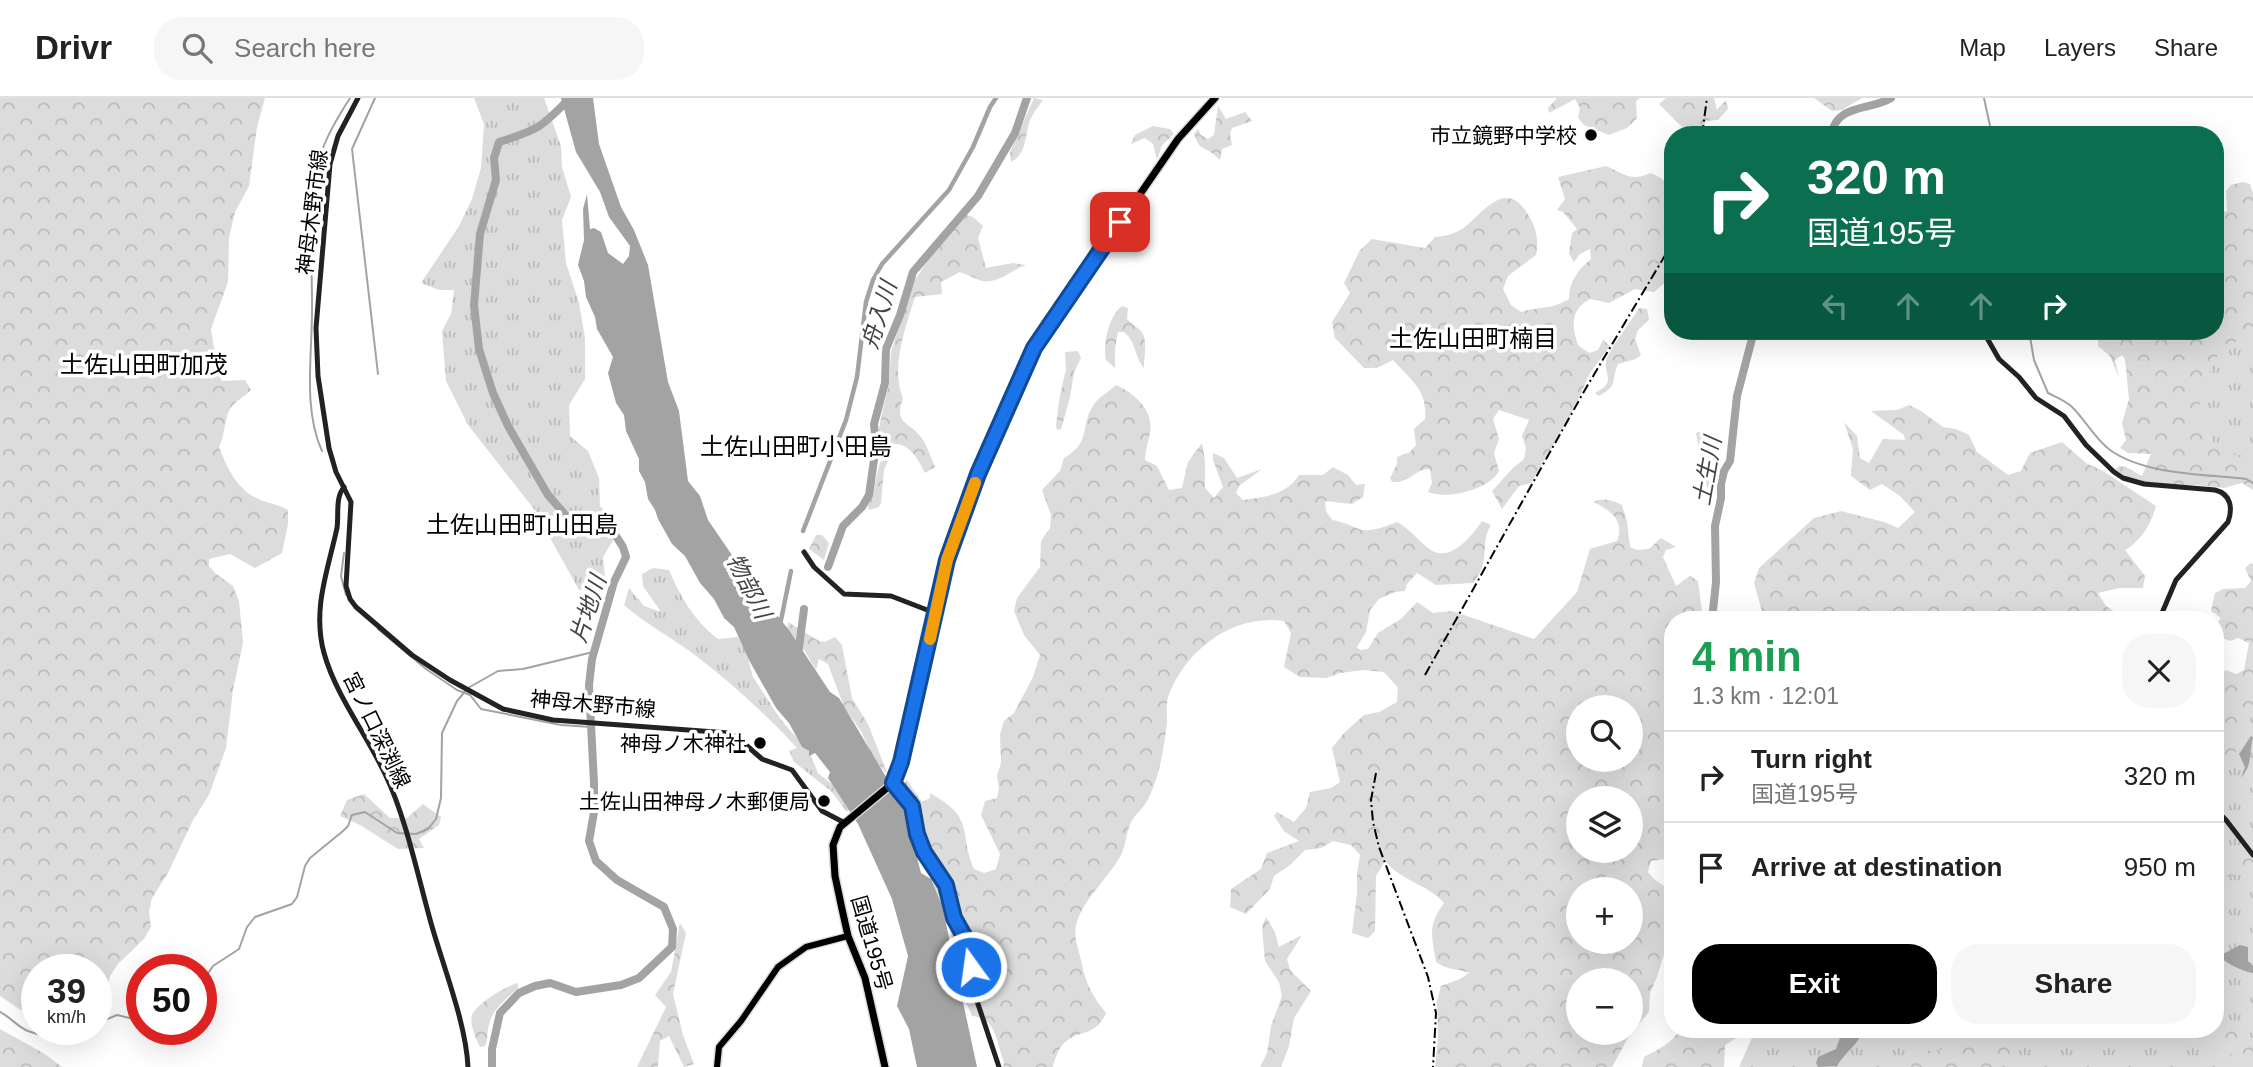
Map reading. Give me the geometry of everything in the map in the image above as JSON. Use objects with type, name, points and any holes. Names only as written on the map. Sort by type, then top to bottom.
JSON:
[{"type":"highway","points":[[847,821],[891,785],[901,762],[947,560],[966,507],[1034,348],[1178,139],[1215,98]]},
{"type":"highway","name":"国道195号","points":[[847,821],[836,834],[833,845],[835,876],[848,936],[865,978],[885,1067]]},
{"type":"main road","name":"神母木野市線","points":[[358,98],[338,136],[330,164],[316,328],[318,376],[329,448],[336,472],[351,502],[346,586],[352,603],[412,655],[450,680],[511,712],[553,720],[729,733],[768,762],[792,770],[822,811],[847,821]]},
{"type":"main road","points":[[1988,340],[1998,359],[2020,377],[2036,398],[2064,416],[2080,437],[2123,478],[2144,484],[2215,489],[2221,491],[2231,503],[2228,522],[2176,580],[2163,611]]},
{"type":"main road","name":"宮ノ口深渕線","points":[[344,487],[339,495],[337,526],[320,598],[321,640],[332,676],[387,779],[404,829],[458,1019],[468,1067]]},
{"type":"main road","points":[[804,552],[814,567],[844,594],[891,596],[935,613]]},
{"type":"main road","points":[[891,785],[912,806],[917,834],[924,852],[946,885],[954,918],[968,943],[974,992],[999,1067]]},
{"type":"main road","points":[[2224,818],[2253,855]]},
{"type":"main road","points":[[717,1067],[719,1047],[743,1019],[778,967],[811,944],[848,936]]},
{"type":"green space","points":[[0,98],[265,98],[257,127],[249,186],[235,212],[229,238],[228,282],[211,329],[218,373],[222,381],[245,380],[251,390],[230,409],[219,447],[222,456],[230,472],[247,492],[288,510],[288,524],[282,553],[255,568],[230,554],[209,559],[209,566],[215,573],[233,586],[239,601],[243,643],[233,690],[226,748],[209,795],[152,898],[149,912],[151,927],[144,939],[126,954],[112,973],[112,954],[21,954],[21,1010],[0,996]]},
{"type":"green space","points":[[474,98],[544,98],[561,146],[562,167],[571,197],[562,220],[566,263],[579,303],[585,338],[585,379],[569,405],[570,436],[588,451],[599,478],[600,506],[620,529],[603,557],[605,577],[597,588],[579,590],[534,509],[468,425],[446,381],[442,331],[451,314],[454,290],[439,290],[421,283],[459,226],[472,199],[481,168],[484,124]]},
{"type":"green space","points":[[1034,98],[1043,100],[1030,120],[1023,149],[1011,162],[1010,152]]},
{"type":"green space","points":[[1557,98],[1640,98],[1636,101],[1637,118],[1627,128],[1609,135],[1584,125],[1578,118],[1580,108],[1575,99],[1549,113],[1548,108]]},
{"type":"green space","points":[[1666,98],[1714,98],[1717,110],[1726,100],[1728,109],[1718,120],[1706,121],[1705,126],[1681,126],[1659,104]]},
{"type":"green space","points":[[1814,98],[1862,98],[1842,110],[1832,111]]},
{"type":"green space","points":[[1218,106],[1226,119],[1245,112],[1252,121],[1232,128],[1232,145],[1222,149],[1220,160],[1199,145],[1194,134],[1198,129],[1201,135],[1208,139],[1214,135]]},
{"type":"green space","points":[[1153,126],[1170,129],[1174,134],[1162,145],[1157,160],[1153,144],[1145,138],[1131,144],[1135,135]]},
{"type":"green space","points":[[1606,166],[1628,176],[1638,177],[1651,173],[1664,181],[1664,284],[1654,292],[1635,289],[1609,303],[1590,299],[1579,308],[1574,318],[1578,345],[1589,353],[1598,350],[1603,340],[1610,346],[1590,373],[1575,407],[1531,483],[1519,486],[1502,509],[1492,491],[1524,459],[1526,448],[1522,436],[1529,420],[1499,410],[1493,419],[1499,439],[1494,453],[1499,471],[1494,478],[1467,492],[1446,495],[1428,492],[1432,483],[1430,469],[1399,482],[1392,482],[1390,478],[1397,464],[1397,457],[1410,452],[1416,445],[1414,429],[1425,419],[1424,401],[1417,386],[1393,360],[1377,368],[1364,368],[1335,338],[1332,322],[1350,293],[1344,283],[1360,250],[1372,239],[1425,248],[1435,237],[1462,229],[1495,201],[1511,199],[1519,203],[1533,223],[1537,249],[1536,255],[1508,276],[1503,289],[1511,305],[1521,312],[1557,305],[1569,299],[1575,276],[1591,259],[1590,249],[1580,254],[1574,262],[1569,254],[1572,233],[1577,229],[1563,212],[1557,210],[1565,199],[1558,177]]},
{"type":"green space","points":[[2243,182],[2250,184],[2253,193],[2253,338],[2222,345],[2202,392],[2200,417],[2203,429],[2210,439],[2253,465],[2253,490],[2242,483],[2224,488],[2139,484],[2115,470],[2119,466],[2126,467],[2142,476],[2151,454],[2128,453],[2120,448],[2126,440],[2122,423],[2129,399],[2125,359],[2122,355],[2115,360],[2119,378],[2110,356],[2098,346],[2098,340],[2224,340],[2224,212],[2227,211],[2226,191],[2231,185]]},
{"type":"green space","points":[[1119,201],[1127,207],[1104,239],[1096,242],[1091,249],[1097,221],[1105,210]]},
{"type":"green space","points":[[966,215],[973,217],[983,226],[978,238],[986,268],[1013,263],[1026,265],[999,279],[988,281],[960,272],[941,282],[942,294],[915,297],[899,361],[899,386],[903,398],[900,414],[904,422],[923,440],[928,450],[935,467],[925,473],[908,448],[895,444],[879,447],[878,434],[889,384],[891,352],[913,283],[934,251]]},
{"type":"green space","points":[[1122,306],[1128,308],[1127,319],[1143,334],[1144,368],[1124,332],[1118,332],[1115,368],[1106,360],[1108,331],[1113,317]]},
{"type":"green space","points":[[1639,308],[1647,309],[1649,320],[1638,330],[1635,339],[1641,355],[1618,364],[1612,385],[1599,396],[1595,393],[1608,382],[1608,356]]},
{"type":"green space","points":[[2253,336],[2253,467],[2216,445],[2198,425],[2194,401],[2218,346],[2229,340]]},
{"type":"green space","points":[[1078,351],[1081,358],[1074,372],[1061,429],[1057,430],[1060,395],[1066,369],[1065,352]]},
{"type":"green space","points":[[1116,385],[1141,403],[1149,416],[1150,424],[1145,460],[1157,466],[1169,490],[1182,488],[1188,462],[1202,443],[1205,488],[1214,498],[1223,487],[1213,453],[1224,458],[1237,478],[1262,469],[1239,486],[1236,493],[1243,500],[1275,494],[1288,487],[1299,475],[1323,475],[1333,467],[1348,475],[1356,485],[1365,484],[1363,497],[1352,504],[1325,501],[1326,511],[1332,520],[1363,530],[1397,522],[1436,552],[1444,553],[1459,547],[1482,521],[1491,525],[1482,567],[1473,583],[1436,585],[1417,573],[1407,584],[1405,591],[1379,599],[1370,610],[1366,632],[1357,647],[1360,650],[1368,649],[1378,633],[1401,619],[1417,602],[1433,613],[1452,611],[1534,639],[1577,592],[1590,549],[1617,541],[1618,522],[1611,513],[1593,502],[1597,500],[1608,500],[1622,505],[1630,547],[1637,550],[1649,549],[1661,538],[1676,547],[1666,550],[1663,557],[1676,586],[1690,576],[1698,581],[1702,611],[1664,611],[1664,859],[1651,861],[1648,872],[1664,886],[1664,955],[1650,993],[1649,1012],[1643,1019],[1643,968],[1566,968],[1566,1045],[1624,1045],[1612,1067],[1435,1067],[1438,1038],[1437,1001],[1441,986],[1469,973],[1436,962],[1433,925],[1444,903],[1385,861],[1376,876],[1375,931],[1368,938],[1352,933],[1360,855],[1351,845],[1333,841],[1321,848],[1305,850],[1274,876],[1270,889],[1246,914],[1230,907],[1231,889],[1261,869],[1267,853],[1299,841],[1284,831],[1274,816],[1277,812],[1294,822],[1306,808],[1310,792],[1331,788],[1340,782],[1332,748],[1364,715],[1379,712],[1397,702],[1398,688],[1384,672],[1364,670],[1326,678],[1300,677],[1284,667],[1291,633],[1284,621],[1265,620],[1230,629],[1214,638],[1199,650],[1176,680],[1168,697],[1163,753],[1151,792],[1131,822],[1120,857],[1079,916],[1076,937],[1084,973],[1092,993],[1106,1013],[1093,1029],[1064,1043],[1053,1067],[1003,1067],[1004,1062],[991,1026],[972,1016],[962,992],[961,970],[944,908],[917,848],[910,823],[893,796],[907,780],[922,802],[930,798],[930,793],[944,802],[960,818],[974,869],[984,873],[996,869],[1000,854],[981,815],[985,801],[997,798],[997,776],[1001,763],[1000,734],[1004,721],[1014,713],[1033,677],[1040,655],[1024,635],[1014,611],[1017,598],[1040,567],[1041,541],[1050,528],[1051,515],[1042,490],[1060,471],[1064,458],[1083,439],[1087,419],[1095,403]]},
{"type":"green space","points":[[1909,405],[1943,427],[1969,435],[1977,452],[2008,475],[2021,471],[2030,453],[2062,442],[2086,463],[2156,506],[2145,531],[2125,550],[2145,576],[2143,588],[2119,588],[2098,593],[2106,606],[2113,611],[1762,611],[1754,583],[1759,568],[1814,518],[1841,511],[1898,528],[1915,512],[1900,496],[1882,484],[1870,490],[1851,476],[1853,449],[1844,422],[1857,436],[1860,458],[1869,463],[1883,439],[1905,440],[1904,435],[1871,411],[1897,410]]},
{"type":"green space","points":[[1705,430],[1714,454],[1716,473],[1715,490],[1711,496],[1696,433]]},
{"type":"green space","points":[[889,459],[884,470],[881,503],[879,507],[869,510],[867,503],[880,462]]},
{"type":"green space","points":[[816,535],[822,535],[829,543],[824,560],[809,549]]},
{"type":"green space","points":[[2253,564],[2253,706],[2239,745],[2224,772],[2224,672],[2236,674],[2244,670],[2249,643],[2238,638],[2230,641],[2224,639],[2224,611],[2211,611],[2215,593],[2223,589],[2245,588],[2251,581],[2245,568]]},
{"type":"green space","points":[[653,568],[669,570],[689,608],[718,639],[738,637],[747,654],[753,677],[781,720],[810,753],[818,773],[839,790],[850,808],[847,812],[831,791],[794,762],[789,751],[797,748],[759,710],[691,652],[624,605],[629,588],[644,606],[661,612],[643,586],[642,574]]},
{"type":"green space","points":[[788,622],[819,641],[825,642],[835,637],[842,645],[852,698],[868,724],[888,775],[875,761],[861,731],[844,707],[828,664],[819,659],[816,670],[804,650],[787,631]]},
{"type":"green space","points":[[2253,706],[2253,1067],[1739,1067],[1752,1038],[2224,1038],[2224,751]]},
{"type":"green space","points":[[364,794],[390,818],[407,818],[423,804],[441,817],[439,825],[419,839],[424,848],[398,849],[340,816],[347,800]]},
{"type":"green space","points":[[2253,830],[2253,876],[2243,872],[2224,876],[2224,863]]},
{"type":"green space","points":[[1266,917],[1275,932],[1279,947],[1302,935],[1287,959],[1290,970],[1311,991],[1294,1018],[1289,1046],[1281,1067],[1260,1067],[1267,1053],[1271,1026],[1282,996],[1279,982],[1265,961],[1262,927]]},
{"type":"green space","points":[[680,923],[686,933],[673,994],[683,1035],[694,1064],[684,1067],[669,1036],[660,1041],[658,1067],[637,1067],[666,1007],[655,995],[671,972]]},
{"type":"green space","points":[[518,983],[518,988],[492,1016],[486,1044],[480,1047],[472,1027],[472,1015],[492,996]]},
{"type":"green space","points":[[2224,1018],[2240,1027],[2238,1036],[2243,1045],[2253,1047],[2253,1056],[2235,1057],[2209,1038],[2224,1038]]},
{"type":"green space","points":[[0,1029],[21,1041],[21,1045],[29,1045],[62,1067],[0,1067]]},
{"type":"green space","points":[[1673,1038],[1736,1038],[1725,1045],[1724,1067],[1642,1067],[1644,1057]]},
{"type":"green space","points":[[1975,1038],[2033,1038],[1996,1067],[1900,1067],[1921,1052],[1952,1048]]},
{"type":"water","name":"物部川","points":[[561,98],[593,98],[599,144],[621,207],[648,265],[668,382],[679,411],[688,481],[700,496],[708,520],[751,583],[789,630],[830,692],[839,698],[904,807],[921,873],[931,879],[942,905],[977,1067],[917,1067],[909,1029],[897,1006],[908,956],[892,899],[858,824],[828,778],[830,772],[815,753],[809,756],[809,751],[802,747],[789,723],[776,708],[734,627],[724,618],[685,556],[672,544],[648,499],[645,482],[639,471],[639,459],[626,431],[624,415],[616,403],[608,373],[613,357],[597,329],[578,265],[584,240],[583,209],[587,194],[590,229],[601,232],[608,253],[623,264],[629,256],[630,246],[609,217],[600,192],[576,152]]},
{"type":"water","points":[[2251,736],[2249,763],[2241,778],[2245,767],[2239,754]]},
{"type":"water","points":[[2240,945],[2248,947],[2248,961],[2253,966],[2253,973],[2227,962],[2224,953]]},
{"type":"water","points":[[1840,1038],[1860,1038],[1837,1066],[1818,1067],[1818,1057],[1836,1049]]},
{"type":"waterway","points":[[322,451],[316,434],[310,397],[313,195],[322,152],[332,128],[350,98]]},
{"type":"waterway","points":[[375,98],[352,149],[378,374]]},
{"type":"waterway","name":"片地川","points":[[492,1067],[492,1049],[500,1013],[519,993],[550,983],[576,992],[621,985],[639,978],[672,947],[673,929],[664,907],[617,880],[596,861],[589,841],[594,812],[589,685],[592,659],[614,582],[626,557],[623,547],[614,533],[575,526],[548,495],[508,426],[493,393],[479,349],[474,305],[480,234],[496,180],[494,158],[499,142],[539,126],[570,98]]},
{"type":"waterway","points":[[803,531],[846,420],[857,377],[866,302],[873,280],[882,264],[949,190],[996,98]]},
{"type":"waterway","name":"舟入川","points":[[828,567],[843,526],[862,507],[869,495],[876,446],[874,424],[885,383],[886,349],[913,272],[978,196],[1015,133],[1027,98]]},
{"type":"waterway","name":"土生川","points":[[1834,126],[1840,118],[1855,109],[1891,98]]},
{"type":"waterway","points":[[1984,98],[1990,126]]},
{"type":"waterway","name":"土生川","points":[[1713,611],[1716,582],[1715,526],[1721,484],[1730,461],[1737,396],[1752,340]]},
{"type":"waterway","points":[[2031,340],[2034,360],[2048,393],[2071,406],[2110,450],[2124,458],[2157,469],[2246,479],[2253,483]]},
{"type":"waterway","points":[[344,553],[341,576],[346,595]]},
{"type":"waterway","name":"物部川","points":[[780,625],[791,571]]},
{"type":"waterway","name":"舟入川","points":[[798,655],[804,609]]},
{"type":"waterway","points":[[378,629],[426,669],[457,690],[470,695],[481,709],[561,725],[591,727]]},
{"type":"waterway","points":[[217,963],[239,949],[247,927],[255,917],[292,904],[297,897],[305,866],[310,858],[348,826],[352,815],[365,812],[397,833],[416,834],[428,829],[436,819],[441,798],[442,733],[457,701],[468,688],[498,671],[523,669],[593,652]]},
{"type":"waterway","points":[[0,1012],[21,1027]]},
{"type":"waterway","points":[[112,1017],[117,1015],[126,1017]]},
{"type":"railway","points":[[1703,126],[1707,98]]},
{"type":"railway","points":[[1425,675],[1586,388],[1664,257]]},
{"type":"railway","points":[[1376,773],[1371,800],[1379,847],[1428,977],[1436,1013],[1433,1067]]},
{"type":"slow traffic","points":[[930,639],[947,560],[975,483]]},
{"type":"place","name":"市立鏡野中学校","points":[[1591,135]]},
{"type":"place","name":"神母ノ木神社","points":[[760,743]]},
{"type":"place","name":"土佐山田神母ノ木郵便局","points":[[824,801]]},
{"type":"district","name":"土佐山田町楠目","points":[[1473,338]]},
{"type":"district","name":"土佐山田町加茂","points":[[144,364]]},
{"type":"district","name":"土佐山田町小田島","points":[[796,446]]},
{"type":"district","name":"土佐山田町山田島","points":[[522,524]]},
{"type":"route","points":[[971,967],[968,943],[954,918],[946,885],[924,852],[917,834],[912,806],[893,783],[901,762],[947,560],[978,474],[1034,348],[1120,222]]}]
